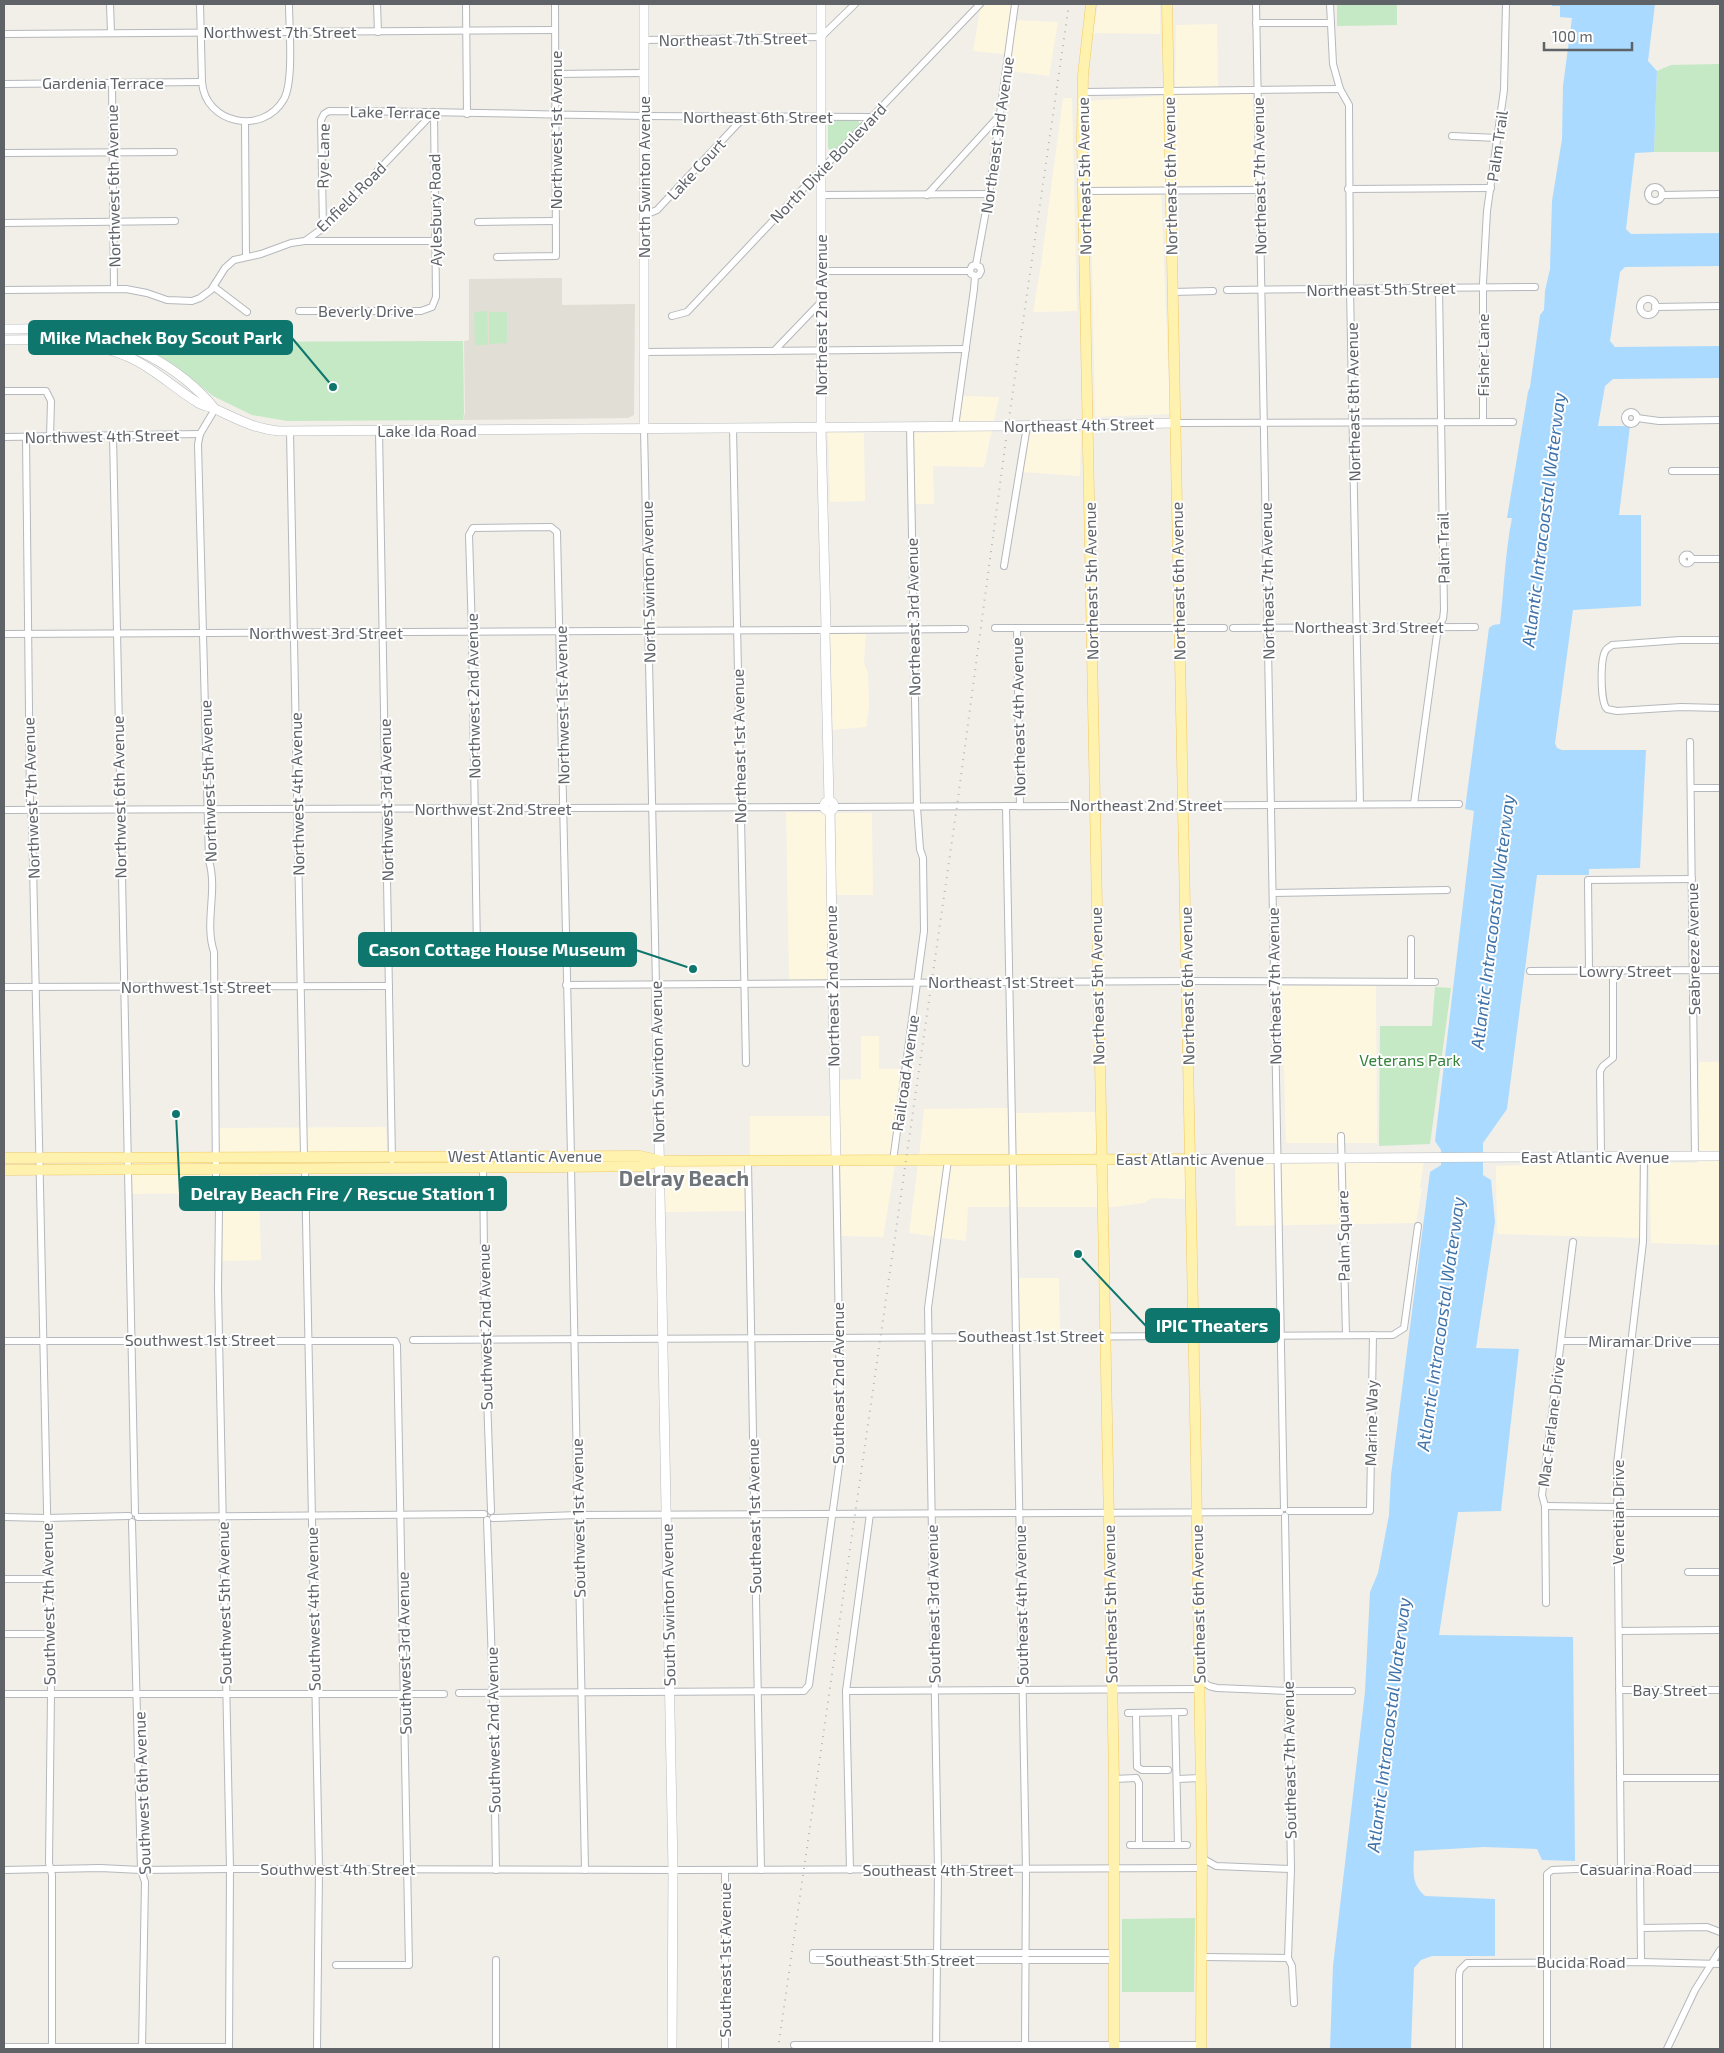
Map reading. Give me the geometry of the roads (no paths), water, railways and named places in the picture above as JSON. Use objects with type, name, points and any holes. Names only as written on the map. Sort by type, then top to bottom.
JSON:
[{"type":"main road","name":"Northeast 5th Avenue","points":[[1091,4],[1084,59],[1083,191],[1101,1159]]},
{"type":"main road","name":"Northeast 6th Avenue","points":[[1167,4],[1190,1159]]},
{"type":"main road","points":[[305,1169],[306,1165],[314,1161],[332,1156]]},
{"type":"main road","points":[[557,1167],[571,1156]]},
{"type":"main road","points":[[571,1167],[587,1156]]},
{"type":"main road","name":"West Atlantic Avenue","points":[[4,1158],[640,1156],[659,1161]]},
{"type":"main road","points":[[280,1169],[295,1166],[304,1157]]},
{"type":"main road","name":"Southeast 5th Avenue","points":[[1101,1159],[1114,1779],[1114,2047]]},
{"type":"main road","name":"East Atlantic Avenue","points":[[659,1161],[1190,1159]]},
{"type":"main road","name":"Southeast 6th Avenue","points":[[1190,1159],[1201,1778],[1201,2047]]},
{"type":"main road","name":"West Atlantic Avenue","points":[[4,1170],[571,1167],[643,1166],[659,1161]]},
{"type":"street","points":[[110,4],[111,34]]},
{"type":"street","points":[[200,4],[204,94],[215,110],[227,118],[246,122],[259,120],[271,113],[280,105],[285,97],[289,83],[289,4]]},
{"type":"street","points":[[378,4],[378,32]]},
{"type":"street","points":[[466,4],[467,114]]},
{"type":"street","name":"Northwest 1st Avenue","points":[[497,256],[556,256],[555,4]]},
{"type":"street","name":"North Swinton Avenue","points":[[644,4],[645,215],[643,352],[659,1161]]},
{"type":"street","name":"Northeast 2nd Avenue","points":[[821,4],[822,428],[836,1161]]},
{"type":"street","points":[[821,38],[854,4]]},
{"type":"street","name":"North Dixie Boulevard","points":[[672,316],[686,312],[821,173],[827,164],[980,4]]},
{"type":"street","name":"Northeast 3rd Avenue","points":[[972,274],[972,266],[976,265],[989,194],[1015,4]]},
{"type":"street","name":"Northeast 7th Avenue","points":[[1256,4],[1277,1158]]},
{"type":"street","name":"Northeast 8th Avenue","points":[[1330,4],[1333,64],[1340,89],[1349,105],[1348,189],[1360,804]]},
{"type":"street","name":"Palm Trail","points":[[1483,288],[1487,211],[1504,90],[1506,4]]},
{"type":"street","points":[[1256,23],[1331,23]]},
{"type":"street","name":"Northwest 7th Street","points":[[4,34],[556,30]]},
{"type":"street","name":"Northeast 7th Street","points":[[644,40],[821,38]]},
{"type":"street","points":[[556,74],[644,73]]},
{"type":"street","name":"Gardenia Terrace","points":[[4,84],[202,82]]},
{"type":"street","name":"Northwest 6th Avenue","points":[[112,83],[114,289]]},
{"type":"street","points":[[1083,92],[1340,89]]},
{"type":"street","name":"Lake Terrace","points":[[324,114],[329,111],[556,114]]},
{"type":"street","name":"Enfield Road","points":[[4,290],[136,290],[167,300],[188,302],[204,296],[214,287],[228,265],[234,260],[261,254],[290,242],[305,242],[323,228],[434,112]]},
{"type":"street","name":"Aylesbury Road","points":[[432,307],[436,296],[434,112]]},
{"type":"street","name":"Rye Lane","points":[[323,228],[321,120],[324,114]]},
{"type":"street","name":"Northeast 6th Street","points":[[556,114],[872,117]]},
{"type":"street","points":[[927,194],[999,116]]},
{"type":"street","name":"Lake Court","points":[[645,215],[656,210],[744,117]]},
{"type":"street","points":[[246,122],[246,256]]},
{"type":"street","points":[[1452,136],[1498,138]]},
{"type":"street","points":[[4,153],[174,152]]},
{"type":"street","points":[[1348,189],[1491,188]]},
{"type":"street","points":[[1083,191],[1259,190]]},
{"type":"street","points":[[821,196],[989,194]]},
{"type":"street","points":[[1663,195],[1720,194]]},
{"type":"street","points":[[4,222],[175,221]]},
{"type":"street","points":[[478,222],[556,221]]},
{"type":"street","points":[[305,242],[436,241]]},
{"type":"street","points":[[822,273],[828,271],[972,274],[966,349],[955,426]]},
{"type":"street","points":[[214,287],[247,312]]},
{"type":"street","name":"Palm Trail","points":[[1414,804],[1438,627],[1443,619],[1444,610],[1442,422],[1438,288]]},
{"type":"street","name":"Fisher Lane","points":[[1483,288],[1484,422]]},
{"type":"street","name":"Northeast 5th Street","points":[[1227,290],[1535,288]]},
{"type":"street","points":[[1173,292],[1213,291]]},
{"type":"street","points":[[774,351],[822,302]]},
{"type":"street","points":[[1655,307],[1720,306]]},
{"type":"street","name":"Beverly Drive","points":[[299,311],[421,311],[432,307]]},
{"type":"street","name":"Lake Ida Road","points":[[4,329],[47,329],[92,334],[119,342],[147,354],[180,376],[204,395],[215,409]]},
{"type":"street","points":[[46,339],[47,329]]},
{"type":"street","name":"Lake Ida Road","points":[[4,340],[46,339],[90,344],[130,358],[164,377],[198,403],[215,409],[237,421],[253,426],[290,432],[644,429]]},
{"type":"street","points":[[643,352],[966,349]]},
{"type":"street","points":[[4,391],[46,391],[51,401],[50,437]]},
{"type":"street","name":"Northwest 5th Avenue","points":[[215,409],[200,434],[198,444],[209,861],[212,869],[210,942],[214,952],[216,1157]]},
{"type":"street","points":[[1637,418],[1659,421],[1720,420]]},
{"type":"street","name":"Northeast 4th Street","points":[[644,429],[1175,423],[1513,422]]},
{"type":"street","points":[[1004,566],[1027,426]]},
{"type":"street","name":"Northeast 3rd Avenue","points":[[910,427],[917,807]]},
{"type":"street","name":"Northeast 1st Avenue","points":[[733,428],[746,1063]]},
{"type":"street","name":"Northwest 3rd Avenue","points":[[379,431],[393,1168]]},
{"type":"street","name":"Northwest 4th Avenue","points":[[290,432],[304,1157]]},
{"type":"street","name":"Northwest 4th Street","points":[[4,437],[200,434]]},
{"type":"street","name":"Northwest 6th Avenue","points":[[113,436],[127,1158]]},
{"type":"street","name":"Northwest 7th Avenue","points":[[26,437],[31,810],[39,1158]]},
{"type":"street","points":[[1672,471],[1720,471]]},
{"type":"street","name":"Northwest 1st Avenue","points":[[470,531],[473,528],[551,527],[557,532],[561,632],[566,985],[571,1156]]},
{"type":"street","name":"Northwest 2nd Avenue","points":[[470,531],[477,952]]},
{"type":"street","points":[[1691,559],[1720,559]]},
{"type":"street","name":"Northeast 3rd Street","points":[[1233,628],[1475,627]]},
{"type":"street","points":[[995,628],[1224,628]]},
{"type":"street","name":"Northeast 4th Avenue","points":[[1017,628],[1020,806]]},
{"type":"street","points":[[649,632],[965,629]]},
{"type":"street","name":"Northwest 3rd Street","points":[[4,634],[649,632]]},
{"type":"street","points":[[1720,640],[1680,640],[1612,645],[1606,650],[1603,663],[1602,700],[1604,706],[1610,710],[1681,707],[1720,708]]},
{"type":"street","name":"Seabreeze Avenue","points":[[1690,742],[1695,1156]]},
{"type":"street","points":[[1691,788],[1720,788]]},
{"type":"street","name":"Northeast 2nd Street","points":[[652,808],[1459,804]]},
{"type":"street","name":"Northeast 4th Avenue","points":[[1006,806],[1012,1160]]},
{"type":"street","name":"Railroad Avenue","points":[[893,1161],[924,932],[923,858],[920,849],[917,807]]},
{"type":"street","name":"Northwest 2nd Street","points":[[4,810],[652,808]]},
{"type":"street","points":[[1589,971],[1588,880],[1692,879]]},
{"type":"street","points":[[1272,893],[1446,890]]},
{"type":"street","points":[[1411,939],[1411,982]]},
{"type":"street","name":"Lowry Street","points":[[1530,971],[1720,970]]},
{"type":"street","points":[[1601,1156],[1600,1072],[1603,1066],[1613,1058],[1614,1052],[1613,971]]},
{"type":"street","name":"Northeast 1st Street","points":[[656,985],[1187,980],[1436,982]]},
{"type":"street","points":[[566,985],[656,985]]},
{"type":"street","name":"Northwest 1st Street","points":[[4,988],[389,986]]},
{"type":"street","name":"Palm Square","points":[[1341,1136],[1346,1335]]},
{"type":"street","name":"Southwest 2nd Avenue","points":[[483,1156],[496,1870]]},
{"type":"street","name":"Venetian Drive","points":[[1621,1869],[1617,1453],[1643,1242],[1644,1156]]},
{"type":"street","name":"East Atlantic Avenue","points":[[1190,1159],[1720,1156]]},
{"type":"street","name":"Southwest 5th Avenue","points":[[216,1157],[219,1206],[217,1243],[230,1868],[229,2048]]},
{"type":"street","name":"Southwest 7th Avenue","points":[[39,1158],[48,1634],[51,1693],[52,2048]]},
{"type":"street","name":"Southwest 6th Avenue","points":[[127,1158],[141,1870],[145,1882],[142,2048]]},
{"type":"street","name":"Southeast 7th Avenue","points":[[1277,1158],[1291,1869],[1288,1958],[1292,1966],[1294,2004]]},
{"type":"street","name":"Southeast 3rd Avenue","points":[[936,2047],[938,1870],[927,1336],[928,1308],[948,1160]]},
{"type":"street","name":"Southeast 4th Avenue","points":[[1012,1160],[1026,1870],[1025,2047]]},
{"type":"street","name":"South Swinton Avenue","points":[[659,1161],[673,1870],[672,2049]]},
{"type":"street","name":"Southeast 2nd Avenue","points":[[758,1692],[804,1691],[809,1685],[834,1514],[841,1451],[836,1161]]},
{"type":"street","name":"Southeast 1st Avenue","points":[[748,1162],[761,1870]]},
{"type":"street","name":"Southwest 1st Avenue","points":[[571,1167],[585,1870]]},
{"type":"street","name":"Southwest 4th Avenue","points":[[305,1169],[319,1869],[317,2049]]},
{"type":"street","name":"Southeast 1st Street","points":[[663,1338],[1393,1335],[1404,1328],[1418,1226]]},
{"type":"street","name":"Mac Farlane Drive","points":[[1546,1603],[1545,1506],[1542,1495],[1574,1242]]},
{"type":"street","name":"Marine Way","points":[[1285,1512],[1370,1511],[1373,1335]]},
{"type":"street","points":[[413,1340],[663,1338]]},
{"type":"street","name":"Southwest 1st Street","points":[[4,1341],[395,1341]]},
{"type":"street","name":"Southwest 3rd Avenue","points":[[336,1965],[409,1965],[401,1516],[397,1345],[395,1341]]},
{"type":"street","name":"Miramar Drive","points":[[1561,1341],[1720,1341]]},
{"type":"street","points":[[1545,1506],[1720,1513]]},
{"type":"street","points":[[4,1517],[489,1516],[503,1514],[508,1517],[578,1515],[1285,1512]]},
{"type":"street","points":[[850,1870],[846,1691],[870,1514]]},
{"type":"street","points":[[1688,1572],[1720,1572]]},
{"type":"street","points":[[4,1579],[47,1579]]},
{"type":"street","points":[[1618,1630],[1720,1630]]},
{"type":"street","points":[[4,1634],[48,1634]]},
{"type":"street","points":[[846,1691],[1112,1690],[1199,1683],[1213,1687],[1288,1691],[1352,1691]]},
{"type":"street","name":"Bay Street","points":[[1619,1690],[1720,1690]]},
{"type":"street","points":[[459,1692],[758,1692]]},
{"type":"street","points":[[4,1694],[444,1694]]},
{"type":"street","points":[[1175,1712],[1178,1845]]},
{"type":"street","points":[[1128,1713],[1184,1712]]},
{"type":"street","points":[[1136,1713],[1137,1767],[1142,1770],[1168,1770]]},
{"type":"street","points":[[1136,1778],[1142,1770]]},
{"type":"street","points":[[1114,1779],[1136,1778]]},
{"type":"street","points":[[1136,1778],[1139,1783],[1139,1845]]},
{"type":"street","points":[[1177,1779],[1201,1778]]},
{"type":"street","points":[[1620,1778],[1720,1778]]},
{"type":"street","points":[[1130,1845],[1187,1845]]},
{"type":"street","name":"Southeast 4th Street","points":[[673,1870],[1115,1869],[1202,1863],[1291,1869]]},
{"type":"street","name":"Southwest 4th Street","points":[[4,1870],[230,1868],[673,1870]]},
{"type":"street","points":[[1640,1869],[1641,1962]]},
{"type":"street","name":"Casuarina Road","points":[[1547,1962],[1546,1886],[1547,1874],[1552,1870],[1720,1869]]},
{"type":"street","name":"Southeast 1st Avenue","points":[[725,1870],[725,2049]]},
{"type":"street","points":[[1640,1928],[1707,1927],[1720,1932]]},
{"type":"street","points":[[1667,2049],[1711,1963],[1720,1950]]},
{"type":"street","name":"Southeast 5th Street","points":[[937,1957],[813,1953],[813,1960],[937,1957],[1115,1957]]},
{"type":"street","points":[[1202,1957],[1288,1958]]},
{"type":"street","points":[[496,1960],[496,2049]]},
{"type":"street","name":"Bucida Road","points":[[1459,2049],[1459,1975],[1460,1970],[1467,1962],[1720,1964]]},
{"type":"street","points":[[1547,1962],[1547,2049]]},
{"type":"street","points":[[1694,1963],[1703,1978]]},
{"type":"street","points":[[794,2045],[847,2047],[1201,2047]]},
{"type":"street","points":[[4,2047],[229,2048]]},
{"type":"water","name":"Atlantic Intracoastal Waterway","points":[[1552,4],[1655,4],[1648,61],[1657,71],[1654,152],[1635,153],[1626,229],[1631,234],[1720,233],[1720,266],[1625,267],[1620,272],[1610,341],[1615,347],[1720,346],[1720,378],[1613,379],[1605,386],[1598,426],[1630,426],[1619,515],[1641,515],[1641,606],[1573,610],[1555,743],[1557,748],[1562,750],[1646,750],[1640,868],[1589,869],[1589,875],[1537,875],[1507,1109],[1483,1143],[1483,1175],[1491,1180],[1495,1222],[1476,1348],[1519,1349],[1501,1511],[1458,1512],[1439,1635],[1573,1637],[1575,1861],[1542,1860],[1537,1849],[1484,1847],[1414,1851],[1415,1881],[1425,1896],[1495,1899],[1495,1956],[1432,1956],[1421,1960],[1414,1968],[1411,2049],[1330,2049],[1333,1966],[1365,1692],[1370,1592],[1378,1573],[1389,1515],[1391,1475],[1430,1172],[1441,1165],[1441,1150],[1435,1141],[1474,811],[1465,809],[1489,628],[1500,624],[1512,518],[1507,518],[1530,387],[1540,315],[1544,310],[1545,291],[1550,269],[1552,201],[1562,139],[1563,86],[1572,18],[1560,17],[1560,6],[1552,6]]},
{"type":"railway","points":[[778,2049],[957,806],[1007,432],[1069,4]]},
{"type":"place","name":"Mike Machek Boy Scout Park","points":[[333,387]]},
{"type":"place","name":"Cason Cottage House Museum","points":[[693,969]]},
{"type":"place","name":"Delray Beach Fire / Rescue Station 1","points":[[176,1114]]},
{"type":"place","name":"IPIC Theaters","points":[[1078,1254]]},
{"type":"district","name":"Delray Beach","points":[[684,1179]]},
{"type":"park label","name":"Veterans Park","points":[[1410,1060]]}]
